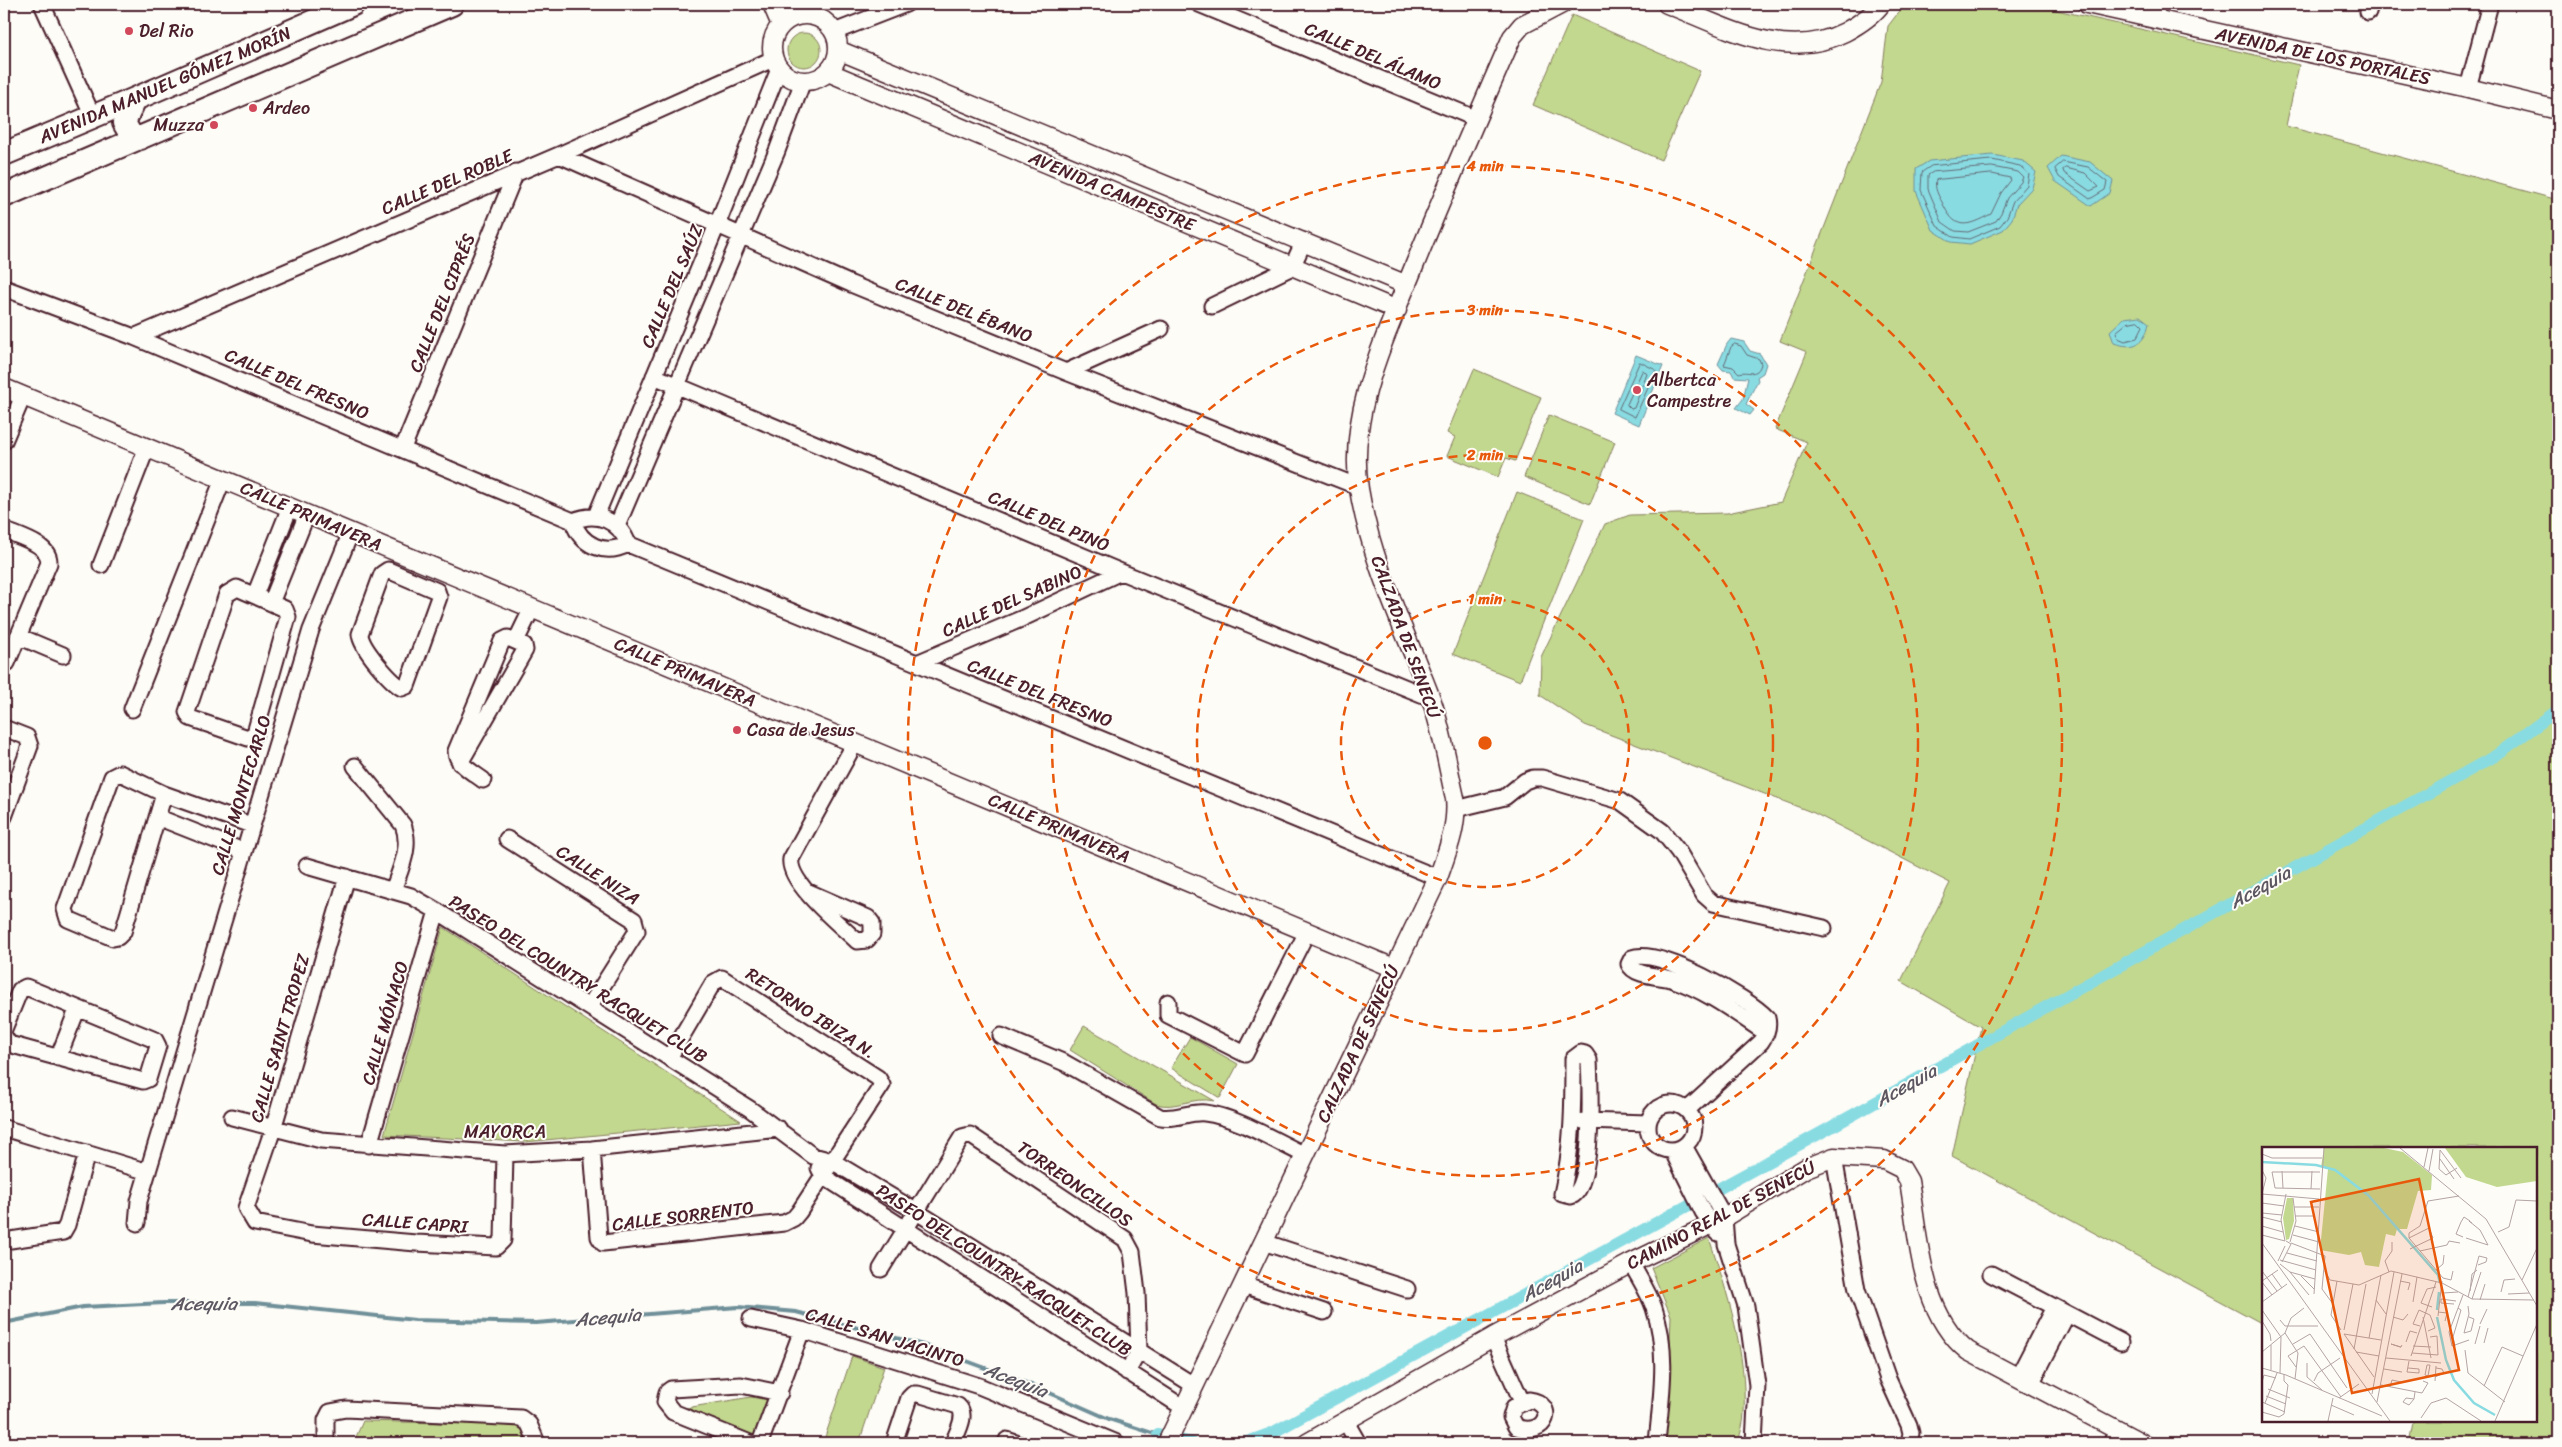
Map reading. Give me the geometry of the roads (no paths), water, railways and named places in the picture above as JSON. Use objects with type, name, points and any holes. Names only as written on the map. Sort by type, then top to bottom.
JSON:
[{"type":"main road","name":"AVENIDA MANUEL GÓMEZ MORÍN","points":[[4,154],[353,4]]},
{"type":"main road","points":[[4,196],[452,4]]},
{"type":"main road","points":[[135,99],[124,123],[131,134],[140,138]]},
{"type":"main road","points":[[93,117],[100,136],[95,157]]},
{"type":"street","points":[[42,4],[93,117]]},
{"type":"street","points":[[772,4],[781,25]]},
{"type":"street","points":[[834,32],[906,4]]},
{"type":"street","name":"CALLE DEL ÁLAMO","points":[[1199,4],[1477,119]]},
{"type":"street","name":"CALZADA DE SENECÚ","points":[[1167,1443],[1438,878],[1452,837],[1456,809],[1431,698],[1388,594],[1367,530],[1359,488],[1359,437],[1366,394],[1397,310],[1512,37],[1522,25],[1562,4]]},
{"type":"street","points":[[1667,4],[1747,36],[1777,44],[1797,45],[1831,39],[1856,26],[1881,4]]},
{"type":"street","name":"AVENIDA DE LOS PORTALES","points":[[2087,4],[2156,12],[2558,110]]},
{"type":"street","points":[[2468,88],[2490,4]]},
{"type":"street","points":[[797,10],[819,18],[834,32],[838,50],[833,66],[828,72],[812,81],[804,82],[786,76],[776,64],[772,41],[781,25],[797,10]]},
{"type":"street","name":"AVENIDA CAMPESTRE","points":[[838,50],[1407,285]]},
{"type":"street","name":"CALLE DEL ROBLE","points":[[134,337],[516,172],[776,64]]},
{"type":"street","name":"CALLE DEL SAÚZ","points":[[596,516],[717,225],[776,64]]},
{"type":"street","name":"AVENIDA CAMPESTRE","points":[[828,72],[1397,310]]},
{"type":"street","points":[[900,103],[911,80]]},
{"type":"street","points":[[617,526],[804,82]]},
{"type":"street","points":[[1056,168],[1066,144]]},
{"type":"street","name":"CALLE DEL ÉBANO","points":[[559,155],[851,284],[1066,372],[1359,488]]},
{"type":"street","name":"CALLE DEL CIPRÉS","points":[[402,448],[516,172]]},
{"type":"street","points":[[1244,247],[1257,223]]},
{"type":"street","points":[[1212,306],[1292,267],[1304,241]]},
{"type":"street","name":"CALLE DEL FRESNO","points":[[4,288],[134,337],[574,521]]},
{"type":"street","points":[[1066,372],[1161,329]]},
{"type":"street","name":"CALLE DEL PINO","points":[[654,376],[1121,572],[1431,698]]},
{"type":"street","name":"CALLE PRIMAVERA","points":[[4,388],[1394,968]]},
{"type":"street","points":[[4,441],[23,396]]},
{"type":"street","points":[[101,565],[147,447]]},
{"type":"street","points":[[132,708],[223,479]]},
{"type":"street","points":[[255,595],[290,507]]},
{"type":"street","points":[[272,603],[307,514]]},
{"type":"street","points":[[596,516],[617,526],[628,544],[615,549],[600,549],[582,538],[574,521],[596,516]]},
{"type":"street","points":[[4,530],[46,550],[50,558],[50,563],[7,662]]},
{"type":"street","name":"CALLE MONTECARLO","points":[[137,1224],[139,1201],[311,630],[351,532]]},
{"type":"street","name":"CALLE DEL FRESNO","points":[[628,544],[1438,878]]},
{"type":"street","points":[[412,580],[420,561]]},
{"type":"street","points":[[388,570],[412,580],[437,591],[439,597],[407,686],[401,688],[361,642],[360,628],[383,572],[388,570]]},
{"type":"street","name":"CALLE DEL SABINO","points":[[917,663],[1021,619],[1121,572]]},
{"type":"street","points":[[237,588],[272,603],[285,609],[288,620],[255,733],[248,738],[190,718],[187,708],[226,594],[237,588]]},
{"type":"street","points":[[516,641],[532,608]]},
{"type":"street","points":[[18,636],[64,655]]},
{"type":"street","points":[[460,763],[525,650],[524,645],[508,638],[502,641],[456,751],[456,757],[460,763],[484,780]]},
{"type":"street","points":[[4,728],[27,737],[30,746],[4,817]]},
{"type":"street","points":[[806,891],[792,870],[791,859],[856,743]]},
{"type":"street","points":[[355,766],[403,825],[407,834],[406,852],[393,891]]},
{"type":"street","points":[[164,794],[121,936],[113,938],[68,919],[65,909],[112,777],[120,773],[164,794],[251,825]]},
{"type":"street","points":[[1456,809],[1504,796],[1525,781],[1533,778],[1542,778],[1580,792],[1620,801],[1662,832],[1678,851],[1704,895],[1713,903],[1824,928]]},
{"type":"street","points":[[191,831],[199,807]]},
{"type":"street","points":[[157,817],[243,851]]},
{"type":"street","name":"CALLE NIZA","points":[[507,840],[634,920],[636,924],[637,931],[589,1007]]},
{"type":"street","name":"PASEO DEL COUNTRY RACQUET CLUB","points":[[307,866],[410,896],[437,911],[669,1058],[779,1130],[813,1156],[832,1161],[917,1212],[1195,1386]]},
{"type":"street","name":"CALLE SAINT TROPEZ","points":[[246,1208],[273,1129],[346,877]]},
{"type":"street","name":"CALLE MÓNACO","points":[[369,1145],[437,911]]},
{"type":"street","points":[[1168,1002],[1168,1016],[1245,1054],[1307,932]]},
{"type":"street","name":"RETORNO IBIZA N.","points":[[669,1058],[713,983],[722,978],[881,1082],[882,1089],[832,1161]]},
{"type":"street","points":[[1687,1110],[1761,1042],[1766,1033],[1706,985]]},
{"type":"street","points":[[4,1029],[20,990],[26,987],[77,1010],[155,1040],[158,1046],[148,1079],[143,1081],[9,1044],[4,1036]]},
{"type":"street","points":[[58,1058],[77,1010]]},
{"type":"street","points":[[1001,1036],[1066,1063],[1160,1117],[1176,1118],[1202,1112],[1221,1115],[1305,1155]]},
{"type":"street","points":[[1580,1053],[1585,1054],[1589,1060],[1591,1122],[1581,1182],[1578,1193],[1571,1196],[1562,1194],[1569,1164],[1574,1120],[1573,1059],[1580,1053]]},
{"type":"street","points":[[153,1064],[178,1072]]},
{"type":"street","points":[[1676,1104],[1687,1110],[1694,1122],[1690,1142],[1678,1148],[1666,1150],[1654,1143],[1648,1132],[1648,1123],[1652,1113],[1663,1105],[1676,1104]]},
{"type":"street","name":"MAYORCA","points":[[232,1117],[321,1140],[505,1154],[592,1149],[779,1130]]},
{"type":"street","points":[[1574,1120],[1648,1123]]},
{"type":"street","points":[[4,1128],[148,1172]]},
{"type":"street","name":"TORREONCILLOS","points":[[881,1269],[962,1137],[970,1135],[1124,1239],[1132,1252],[1139,1351]]},
{"type":"street","points":[[1678,1148],[1714,1214],[1746,1306],[1757,1386],[1754,1443]]},
{"type":"street","name":"CALLE SORRENTO","points":[[592,1149],[599,1238],[606,1244],[784,1223],[794,1218],[832,1161]]},
{"type":"street","points":[[4,1241],[63,1232],[67,1225],[87,1154]]},
{"type":"street","name":"CALLE CAPRI","points":[[246,1208],[255,1223],[312,1234],[416,1243],[496,1247],[503,1240],[505,1154]]},
{"type":"street","name":"PASEO DEL COUNTRY RACQUET CLUB","points":[[813,1156],[823,1176],[1184,1408]]},
{"type":"street","points":[[1834,1157],[1857,1290],[1888,1379],[1909,1425],[1910,1441]]},
{"type":"street","name":"CAMINO REAL DE SENECÚ","points":[[1307,1443],[1493,1338],[1631,1264],[1714,1214],[1806,1168],[1834,1157],[1884,1160],[1902,1169],[1909,1181],[1926,1279],[1944,1324],[1954,1340],[1968,1351],[2024,1380],[2114,1436],[2142,1443]]},
{"type":"street","points":[[1263,1242],[1408,1289]]},
{"type":"street","points":[[1631,1264],[1654,1308],[1660,1332],[1663,1355],[1663,1384],[1657,1443]]},
{"type":"street","points":[[1991,1274],[2121,1342]]},
{"type":"street","points":[[1243,1285],[1324,1312]]},
{"type":"street","points":[[2024,1380],[2061,1311]]},
{"type":"street","name":"CALLE SAN JACINTO","points":[[751,1319],[802,1330],[988,1390],[1117,1443]]},
{"type":"street","points":[[760,1443],[802,1330]]},
{"type":"street","points":[[1493,1338],[1522,1402]]},
{"type":"street","points":[[1128,1372],[1139,1351]]},
{"type":"street","points":[[944,1401],[952,1378]]},
{"type":"street","points":[[750,1443],[673,1412],[667,1408],[665,1402],[667,1392],[671,1388],[741,1385],[780,1392]]},
{"type":"street","points":[[894,1443],[909,1398],[913,1394],[944,1401],[962,1409],[963,1415],[953,1443]]},
{"type":"street","points":[[326,1443],[326,1420],[330,1412],[346,1409],[521,1418],[529,1424],[537,1443]]},
{"type":"street","points":[[1346,1422],[1358,1443]]},
{"type":"water","points":[[1993,155],[2023,161],[2036,172],[2032,188],[2017,204],[2012,219],[2003,230],[1970,244],[1951,242],[1933,230],[1916,191],[1916,169],[1929,161]]},
{"type":"water","points":[[2061,156],[2090,162],[2113,181],[2110,193],[2091,206],[2055,181],[2048,168]]},
{"type":"water","points":[[2140,316],[2149,323],[2145,336],[2138,344],[2127,346],[2114,343],[2110,331],[2124,318]]},
{"type":"water","points":[[1731,339],[1744,342],[1750,351],[1760,354],[1766,364],[1763,373],[1757,377],[1758,380],[1746,404],[1754,410],[1750,415],[1736,408],[1743,399],[1748,378],[1734,377],[1731,371],[1723,370],[1718,364]]},
{"type":"water","name":"Albertca Campestre","points":[[1636,355],[1663,366],[1639,425],[1612,413]]},
{"type":"waterway","name":"Acequia","points":[[1245,1443],[1272,1433],[1826,1130],[2495,756],[2558,710]]},
{"type":"waterway","name":"Acequia","points":[[4,1323],[83,1307],[164,1303],[255,1303],[415,1320],[536,1323],[738,1307],[796,1312],[923,1345],[1034,1386],[1109,1419],[1158,1435]]},
{"type":"waterway","name":"Acequia","points":[[1158,1435],[1192,1443]]},
{"type":"place","name":"Del Rio","points":[[129,31]]},
{"type":"place","name":"Ardeo","points":[[253,108]]},
{"type":"place","name":"Muzza","points":[[214,125]]},
{"type":"place","name":"Albertca Campestre","points":[[1637,390]]},
{"type":"place","name":"Casa de Jesus","points":[[737,730]]}]
